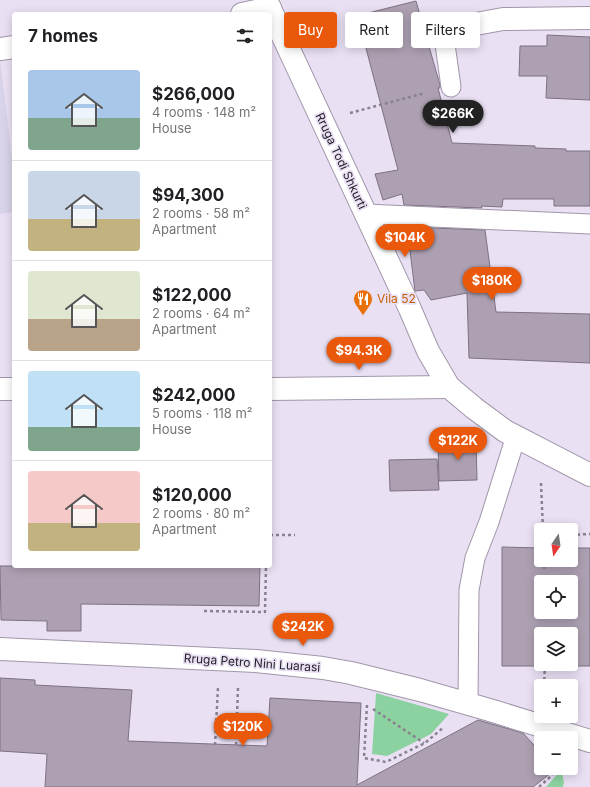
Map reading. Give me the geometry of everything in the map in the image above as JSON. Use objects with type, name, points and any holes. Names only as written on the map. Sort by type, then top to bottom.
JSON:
[{"type":"street","points":[[247,12],[268,4]]},
{"type":"street","name":"Rruga Todi Shkurti","points":[[272,13],[428,351],[449,387],[505,431],[590,475]]},
{"type":"street","points":[[480,23],[503,19],[590,18]]},
{"type":"street","points":[[0,49],[12,47]]},
{"type":"street","points":[[272,389],[449,387]]},
{"type":"street","points":[[0,389],[12,388]]},
{"type":"street","name":"Rruga Petro Nini Luarasi","points":[[0,649],[239,660],[296,664],[351,672],[493,711],[590,741]]},
{"type":"lane","points":[[446,48],[451,87]]},
{"type":"lane","points":[[366,214],[590,224]]},
{"type":"lane","points":[[468,704],[469,590],[475,558],[489,522],[516,436]]},
{"type":"path","points":[[322,120],[451,87]]},
{"type":"path","points":[[541,484],[543,523]]},
{"type":"path","points":[[578,534],[590,534]]},
{"type":"path","points":[[272,535],[295,535]]},
{"type":"path","points":[[204,611],[266,612],[266,568]]},
{"type":"path","points":[[236,745],[239,660]]},
{"type":"path","points":[[368,677],[364,758],[386,762],[425,743],[468,704]]},
{"type":"path","points":[[215,745],[218,690]]},
{"type":"path","points":[[367,704],[425,743]]},
{"type":"path","points":[[540,787],[553,775]]},
{"type":"shaded area","points":[[0,58],[12,159],[12,212],[0,214]]},
{"type":"green space","points":[[376,693],[449,714],[431,734],[387,756],[372,754]]},
{"type":"green space","points":[[557,775],[562,775],[564,782],[563,787],[546,787]]},
{"type":"building","points":[[416,1],[419,12],[411,12],[411,48],[429,48],[440,85],[440,88],[438,88],[452,143],[535,146],[535,148],[566,149],[566,151],[590,151],[590,206],[554,206],[554,199],[503,199],[502,207],[481,206],[482,208],[404,205],[402,194],[383,200],[375,174],[398,170],[366,48],[403,48],[403,12],[372,12]]},
{"type":"building","points":[[547,35],[590,37],[590,100],[546,98],[547,76],[519,76],[520,46],[547,46]]},
{"type":"building","points":[[407,227],[485,230],[496,312],[590,314],[590,363],[469,358],[467,293],[431,300],[424,290],[415,291]]},
{"type":"building","points":[[476,441],[477,480],[439,481],[438,442]]},
{"type":"building","points":[[437,459],[439,490],[390,491],[389,460]]},
{"type":"building","points":[[502,547],[534,548],[534,567],[578,567],[578,548],[590,548],[590,666],[578,666],[578,627],[534,627],[534,666],[502,666]]},
{"type":"building","points":[[0,566],[12,566],[12,568],[260,568],[259,606],[81,604],[81,631],[47,631],[47,621],[1,620]]},
{"type":"building","points":[[0,678],[35,680],[35,685],[132,690],[128,741],[267,746],[270,698],[361,703],[357,785],[478,720],[523,733],[534,745],[534,775],[548,775],[533,787],[45,787],[47,754],[0,751]]},
{"type":"place","name":"Vila 52","points":[[363,316]]}]
